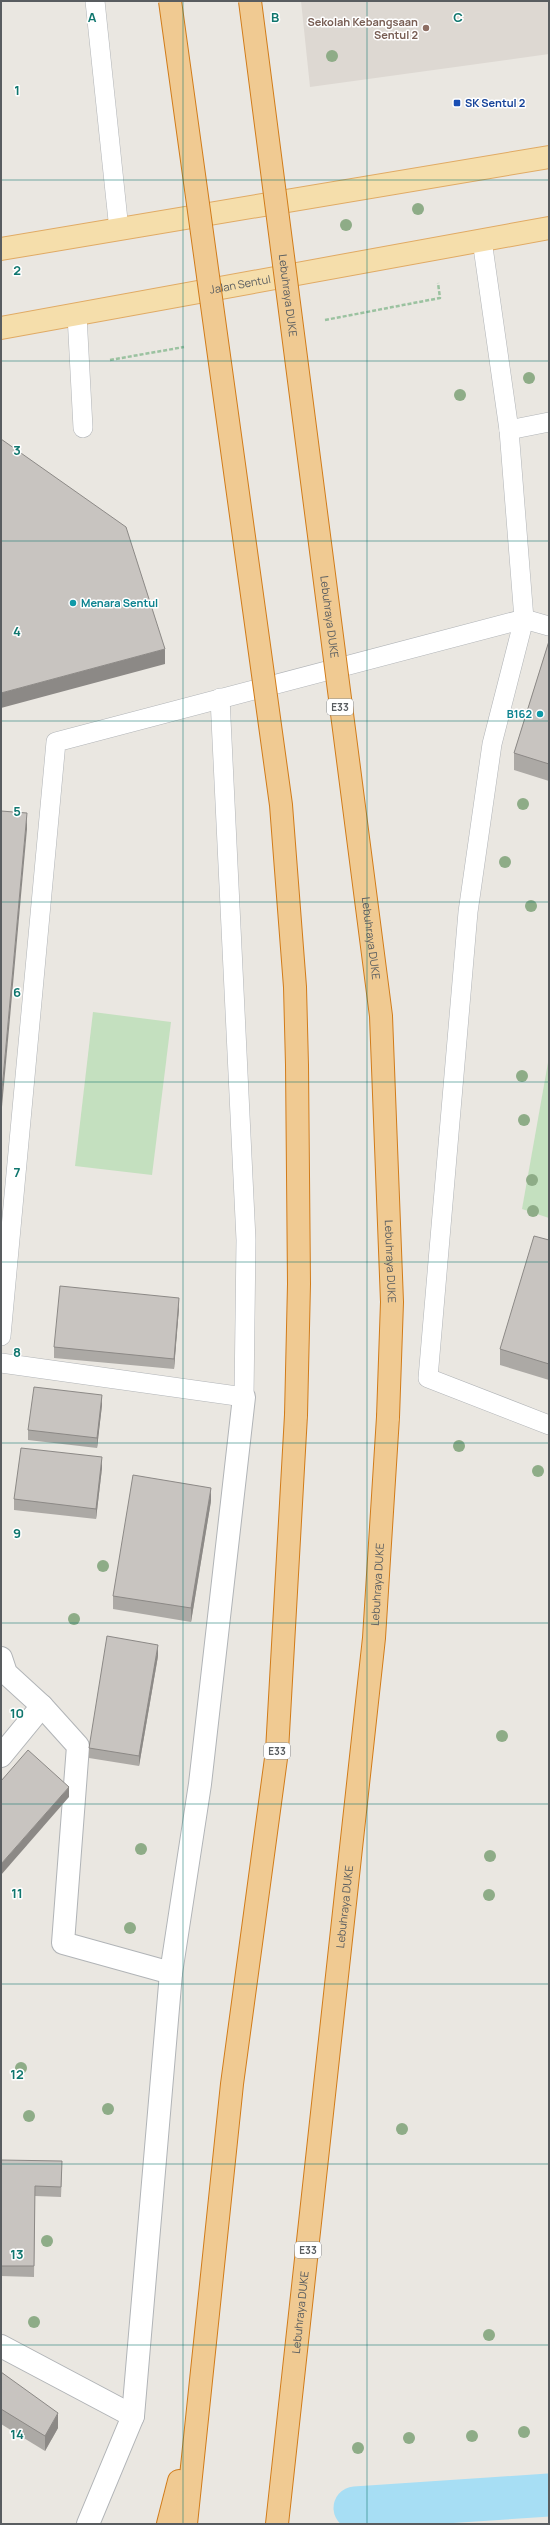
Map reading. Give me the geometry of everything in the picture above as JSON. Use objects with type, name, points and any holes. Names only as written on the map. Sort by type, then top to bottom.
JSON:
[{"type":"highway","name":"E33","points":[[170,1],[281,806],[295,987],[300,1284],[296,1415],[276,1751],[232,2084],[186,2524]]},
{"type":"highway","name":"Lebuhraya DUKE","points":[[250,1],[381,1016],[392,1302],[388,1417],[374,1638],[277,2524]]},
{"type":"highway","points":[[168,2524],[199,2398]]},
{"type":"highway","points":[[174,2524],[199,2398]]},
{"type":"main road","points":[[1,250],[549,157]]},
{"type":"main road","name":"Jalan Sentul","points":[[1,328],[549,228]]},
{"type":"street","points":[[88,2524],[133,2416],[171,1973],[200,1784],[244,1397]]},
{"type":"street","points":[[1,1658],[6,1673],[42,1706],[78,1746],[63,1943],[171,1973]]},
{"type":"street","points":[[1,1756],[42,1706]]},
{"type":"street","points":[[1,2346],[133,2416]]},
{"type":"lane","points":[[94,1],[119,230]]},
{"type":"lane","points":[[482,240],[509,430],[524,619],[492,744],[468,912],[428,1378],[549,1425]]},
{"type":"lane","points":[[77,315],[83,428]]},
{"type":"lane","points":[[509,430],[549,422]]},
{"type":"lane","points":[[1,1329],[6,1230],[56,742],[524,619],[549,626]]},
{"type":"lane","points":[[1,1362],[244,1397],[246,1240],[220,698]]},
{"type":"shaded area","name":"Sekolah Kebangsaan Sentul 2","points":[[301,1],[549,1],[549,54],[310,87]]},
{"type":"green space","points":[[93,1012],[171,1022],[152,1175],[75,1166]]},
{"type":"green space","points":[[549,1057],[549,1218],[522,1209]]},
{"type":"building","name":"Menara Sentul","points":[[1,439],[126,527],[165,649],[1,693]]},
{"type":"building","name":"B162","points":[[549,641],[549,764],[514,753]]},
{"type":"building","points":[[1,811],[27,813],[1,1101]]},
{"type":"building","points":[[534,1236],[549,1240],[549,1364],[500,1349]]},
{"type":"building","points":[[60,1286],[179,1298],[174,1359],[54,1347]]},
{"type":"building","points":[[34,1387],[102,1395],[97,1438],[28,1430]]},
{"type":"building","points":[[21,1448],[102,1457],[96,1509],[14,1499]]},
{"type":"building","points":[[133,1475],[211,1488],[191,1608],[113,1596]]},
{"type":"building","points":[[107,1636],[158,1645],[139,1756],[89,1748]]},
{"type":"building","points":[[28,1750],[69,1787],[1,1864],[1,1781]]},
{"type":"building","points":[[1,2160],[62,2161],[61,2187],[35,2186],[34,2266],[1,2266]]},
{"type":"building","points":[[1,2372],[58,2413],[45,2436],[1,2409]]},
{"type":"waterway","points":[[355,2508],[549,2495]]},
{"type":"place","name":"Sekolah Kebangsaan Sentul 2","points":[[426,28]]},
{"type":"place","name":"SK Sentul 2","points":[[457,103]]},
{"type":"place","name":"Menara Sentul","points":[[73,603]]},
{"type":"place","name":"B162","points":[[540,714]]}]
